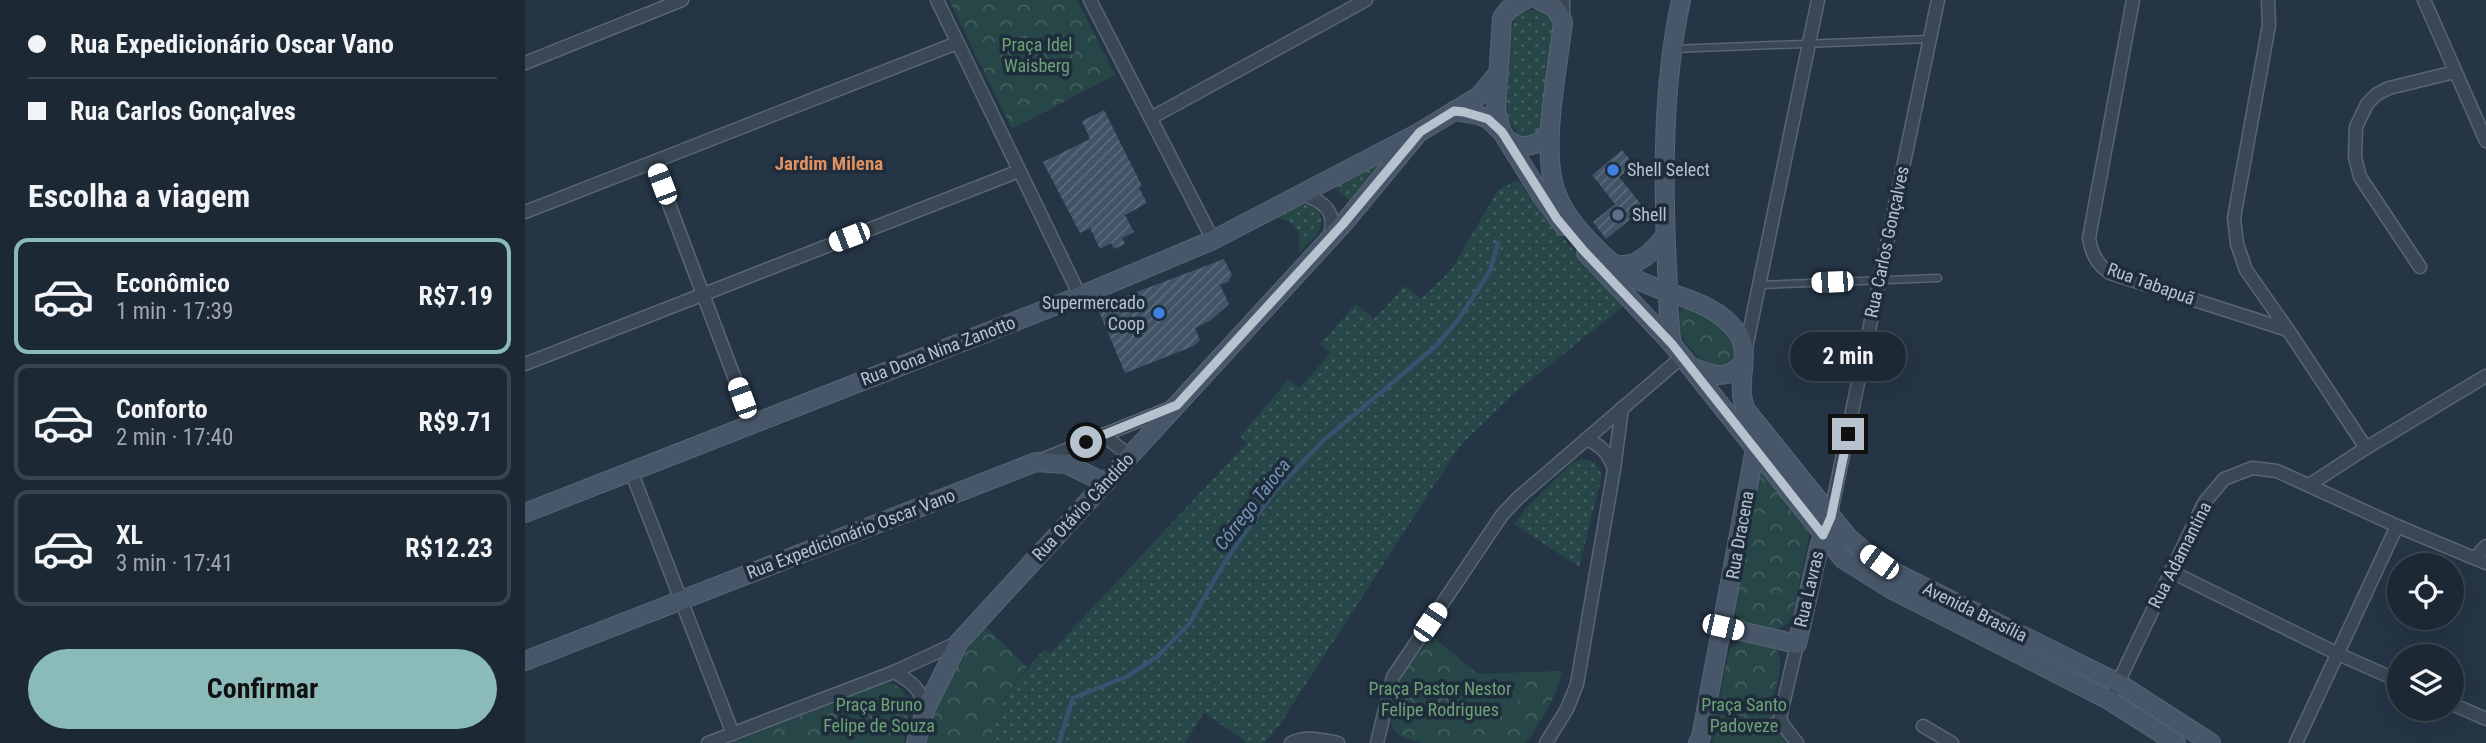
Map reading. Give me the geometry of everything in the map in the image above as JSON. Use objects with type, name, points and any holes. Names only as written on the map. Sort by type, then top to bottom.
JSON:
[{"type":"main road","points":[[1505,136],[1496,113],[1502,18],[1509,9],[1525,0]]},
{"type":"main road","points":[[1539,0],[1555,8],[1563,22]]},
{"type":"main road","points":[[1681,0],[1671,49],[1665,183],[1669,328],[1681,356],[1719,376],[1730,373],[1743,359]]},
{"type":"main road","name":"Avenida Brasília","points":[[1563,22],[1551,131],[1551,174],[1561,204],[1586,237],[1613,264],[1645,284],[1708,307],[1739,334],[1743,359],[1741,388],[1746,410],[1853,542],[1900,575],[2117,683],[2211,743]]},
{"type":"main road","name":"Rua Dona Nina Zanotto","points":[[525,513],[1080,296],[1213,240],[1420,132],[1479,96],[1498,74]]},
{"type":"main road","points":[[1454,111],[1478,114],[1488,119],[1518,146],[1539,142],[1551,131]]},
{"type":"main road","name":"Rua Otávio Cândido","points":[[916,743],[925,710],[959,642],[1329,238],[1420,132]]},
{"type":"main road","name":"Avenida Brasília","points":[[1505,136],[1557,219],[1681,356],[1843,559],[1868,577],[2109,700],[2176,743]]},
{"type":"main road","points":[[1613,264],[1621,266],[1636,262],[1651,252],[1665,236]]},
{"type":"main road","name":"Rua Dracena","points":[[1700,741],[1755,449]]},
{"type":"main road","points":[[1036,462],[1066,464],[1106,482]]},
{"type":"main road","name":"Rua Expedicionário Oscar Vano","points":[[525,661],[1036,462]]},
{"type":"main road","name":"Rua Carlos Gonçalves","points":[[1823,535],[1831,517]]},
{"type":"main road","name":"Rua Lavras","points":[[1723,627],[1797,644],[1823,535]]},
{"type":"street","points":[[936,0],[1080,296]]},
{"type":"street","points":[[1090,0],[1213,240]]},
{"type":"street","points":[[1151,118],[1366,0]]},
{"type":"street","points":[[1502,0],[1502,18]]},
{"type":"street","points":[[1563,0],[1563,22]]},
{"type":"street","points":[[1743,359],[1818,0]]},
{"type":"street","name":"Rua Carlos Gonçalves","points":[[1831,517],[1937,0]]},
{"type":"street","name":"Rua Tabapuã","points":[[2133,0],[2089,238],[2098,265],[2110,273],[2288,330]]},
{"type":"street","points":[[2268,0],[2269,25],[2234,218],[2237,244],[2246,270],[2366,448]]},
{"type":"street","points":[[2424,0],[2486,141]]},
{"type":"street","points":[[525,63],[674,2]]},
{"type":"street","points":[[525,212],[957,43]]},
{"type":"street","points":[[2420,267],[2360,177],[2355,156],[2356,128],[2367,104],[2377,94],[2389,88],[2455,72]]},
{"type":"street","points":[[653,162],[752,424]]},
{"type":"street","points":[[525,364],[1019,171]]},
{"type":"street","points":[[1301,193],[1326,205],[1332,215],[1333,227],[1329,238]]},
{"type":"street","points":[[1377,743],[1389,685],[1397,669],[1502,515],[1681,356]]},
{"type":"street","points":[[2309,485],[2486,376]]},
{"type":"street","name":"Rua Expedicionário Oscar Vano","points":[[1036,462],[1177,405]]},
{"type":"street","points":[[1546,743],[1567,709],[1577,684],[1615,469],[1622,408]]},
{"type":"street","points":[[1103,435],[1130,456]]},
{"type":"street","points":[[1586,439],[1607,454],[1615,469]]},
{"type":"street","name":"Rua Adamantina","points":[[2109,700],[2204,503],[2224,479],[2252,468],[2277,471],[2480,561]]},
{"type":"street","points":[[631,471],[733,734]]},
{"type":"street","points":[[1814,495],[1837,485]]},
{"type":"street","points":[[2296,743],[2397,526]]},
{"type":"street","points":[[2480,561],[2486,546]]},
{"type":"street","points":[[2170,571],[2387,676]]},
{"type":"street","points":[[708,743],[894,671],[959,642]]},
{"type":"street","name":"Rua Lavras","points":[[1797,644],[1780,718],[1797,743]]},
{"type":"street","points":[[894,671],[916,686],[922,695],[925,710]]},
{"type":"street","points":[[2464,709],[2486,719]]},
{"type":"street","points":[[1923,726],[1952,743]]},
{"type":"street","points":[[1291,743],[1299,739],[1314,738],[1338,743]]},
{"type":"lane","points":[[1671,49],[1929,39]]},
{"type":"lane","points":[[1759,285],[1938,278]]},
{"type":"green space","name":"Praça Idel Waisberg","points":[[949,0],[1077,0],[1115,75],[1012,129]]},
{"type":"green space","points":[[1537,9],[1550,17],[1554,31],[1541,135],[1521,139],[1509,121],[1507,105],[1510,31],[1517,15]]},
{"type":"green space","points":[[1396,151],[1350,201],[1331,183]]},
{"type":"green space","points":[[1518,180],[1545,218],[1624,306],[1513,394],[1459,447],[1280,724],[1264,743],[1247,743],[1204,712],[1185,743],[986,743],[1002,704],[1026,670],[1045,649],[1050,653],[1247,443],[1240,436],[1289,379],[1299,388],[1331,353],[1320,344],[1356,304],[1374,319],[1405,286],[1421,299],[1451,270],[1498,190]]},
{"type":"green space","points":[[1304,202],[1317,208],[1321,222],[1313,239],[1298,254],[1300,239],[1296,228],[1286,221],[1271,218]]},
{"type":"green space","points":[[1690,307],[1731,331],[1737,352],[1730,362],[1721,366],[1711,364],[1701,359],[1684,340],[1677,319],[1681,310]]},
{"type":"green space","points":[[1581,459],[1595,462],[1602,475],[1579,567],[1514,524],[1528,506],[1572,463]]},
{"type":"green space","points":[[1761,470],[1810,532],[1792,618],[1787,624],[1775,629],[1760,628],[1739,621],[1733,610]]},
{"type":"green space","points":[[986,627],[1027,667],[1004,699],[986,743],[922,743],[932,712],[947,681],[965,652]]},
{"type":"green space","name":"Praça Pastor Nestor Felipe Rodrigues","points":[[1432,636],[1478,674],[1562,671],[1552,700],[1526,743],[1420,743],[1400,736],[1394,730],[1391,720],[1398,686]]},
{"type":"green space","name":"Praça Santo Padoveze","points":[[1741,641],[1760,642],[1772,647],[1778,654],[1779,675],[1772,718],[1776,730],[1786,743],[1712,743],[1727,659],[1730,649]]},
{"type":"green space","points":[[1515,673],[1519,713],[1454,718],[1451,678]]},
{"type":"green space","name":"Praça Bruno Felipe de Souza","points":[[891,683],[905,694],[908,701],[904,743],[731,743],[884,684]]},
{"type":"building","points":[[1104,110],[1142,186],[1139,188],[1147,203],[1125,215],[1134,232],[1122,238],[1125,244],[1114,249],[1111,243],[1100,249],[1090,228],[1080,233],[1043,162],[1090,139],[1082,121]]},
{"type":"building","points":[[1622,150],[1634,165],[1619,177],[1644,208],[1606,239],[1593,222],[1615,204],[1592,175]]},
{"type":"building","name":"Supermercado Coop","points":[[1224,259],[1232,275],[1228,282],[1220,285],[1229,304],[1211,320],[1195,328],[1200,340],[1194,346],[1125,373],[1097,307]]},
{"type":"waterway","name":"Córrego Taioca","points":[[1059,743],[1073,698],[1128,676],[1157,657],[1189,624],[1226,560],[1275,491],[1324,440],[1436,346],[1458,320],[1490,271],[1498,243]]},
{"type":"place","name":"Shell Select","points":[[1613,170]]},
{"type":"place","name":"Shell","points":[[1618,215]]},
{"type":"place","name":"Supermercado Coop","points":[[1159,313]]},
{"type":"district","name":"Jardim Milena","points":[[829,163]]},
{"type":"route","points":[[1086,442],[1177,405],[1343,224],[1420,132],[1454,111],[1478,114],[1502,132],[1557,219],[1672,344],[1823,535],[1831,517],[1848,434]]}]
